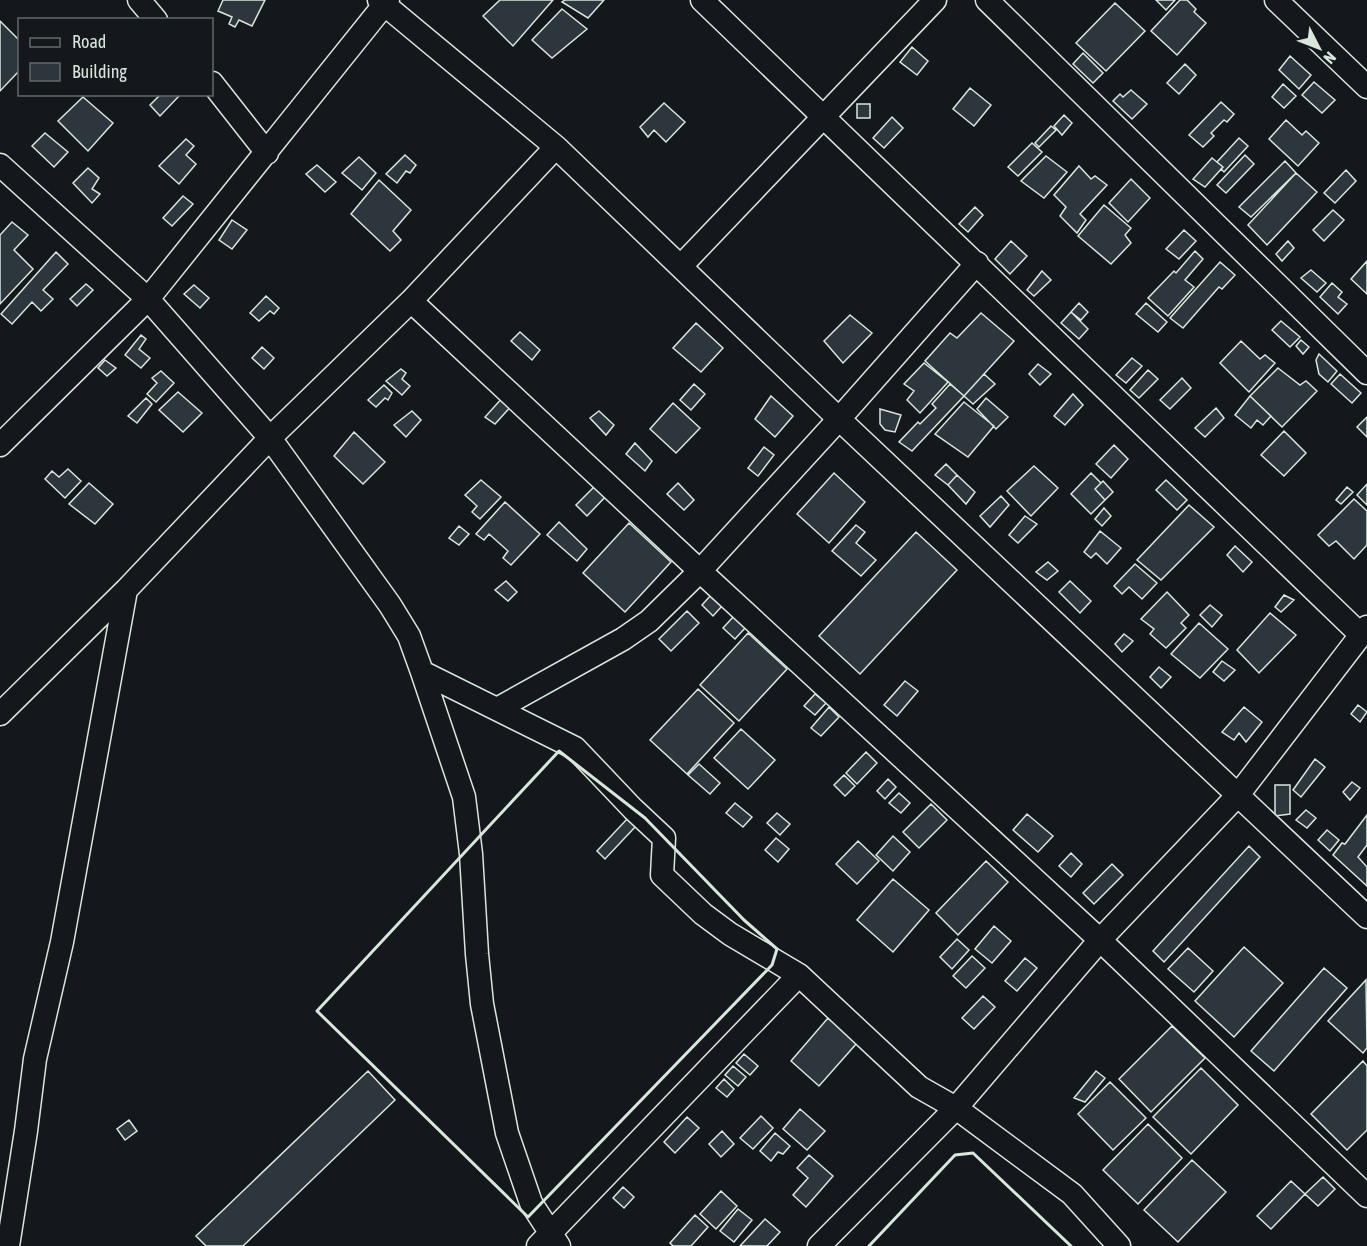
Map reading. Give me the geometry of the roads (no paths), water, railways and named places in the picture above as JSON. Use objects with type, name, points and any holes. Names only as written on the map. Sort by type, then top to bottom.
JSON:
[{"type":"street","points":[[139,0],[154,18]]},
{"type":"street","points":[[702,0],[1364,631],[1238,795],[1100,940],[956,1108],[819,1246]]},
{"type":"street","points":[[681,266],[935,0]]},
{"type":"street","points":[[987,0],[1367,373]]},
{"type":"street","points":[[1276,0],[1367,87]]},
{"type":"street","points":[[0,445],[148,299],[267,153],[384,1],[556,147],[839,419],[1367,917]]},
{"type":"street","points":[[213,84],[267,153]]},
{"type":"street","points":[[0,714],[126,590],[270,438],[411,301],[556,147]]},
{"type":"street","points":[[0,165],[148,299],[270,438],[390,605],[409,636],[464,797],[471,854],[482,1004],[507,1133],[531,1203],[549,1242],[799,975]]},
{"type":"street","points":[[496,709],[649,621],[700,571],[977,263]]},
{"type":"street","points":[[411,301],[1100,940],[1367,1196]]},
{"type":"street","points":[[8,1246],[27,1131],[35,1059],[62,942],[126,590]]},
{"type":"street","points":[[422,672],[575,748],[664,838],[662,875],[704,914],[730,934],[799,975],[919,1087],[956,1108],[1072,1194],[1119,1246]]}]
